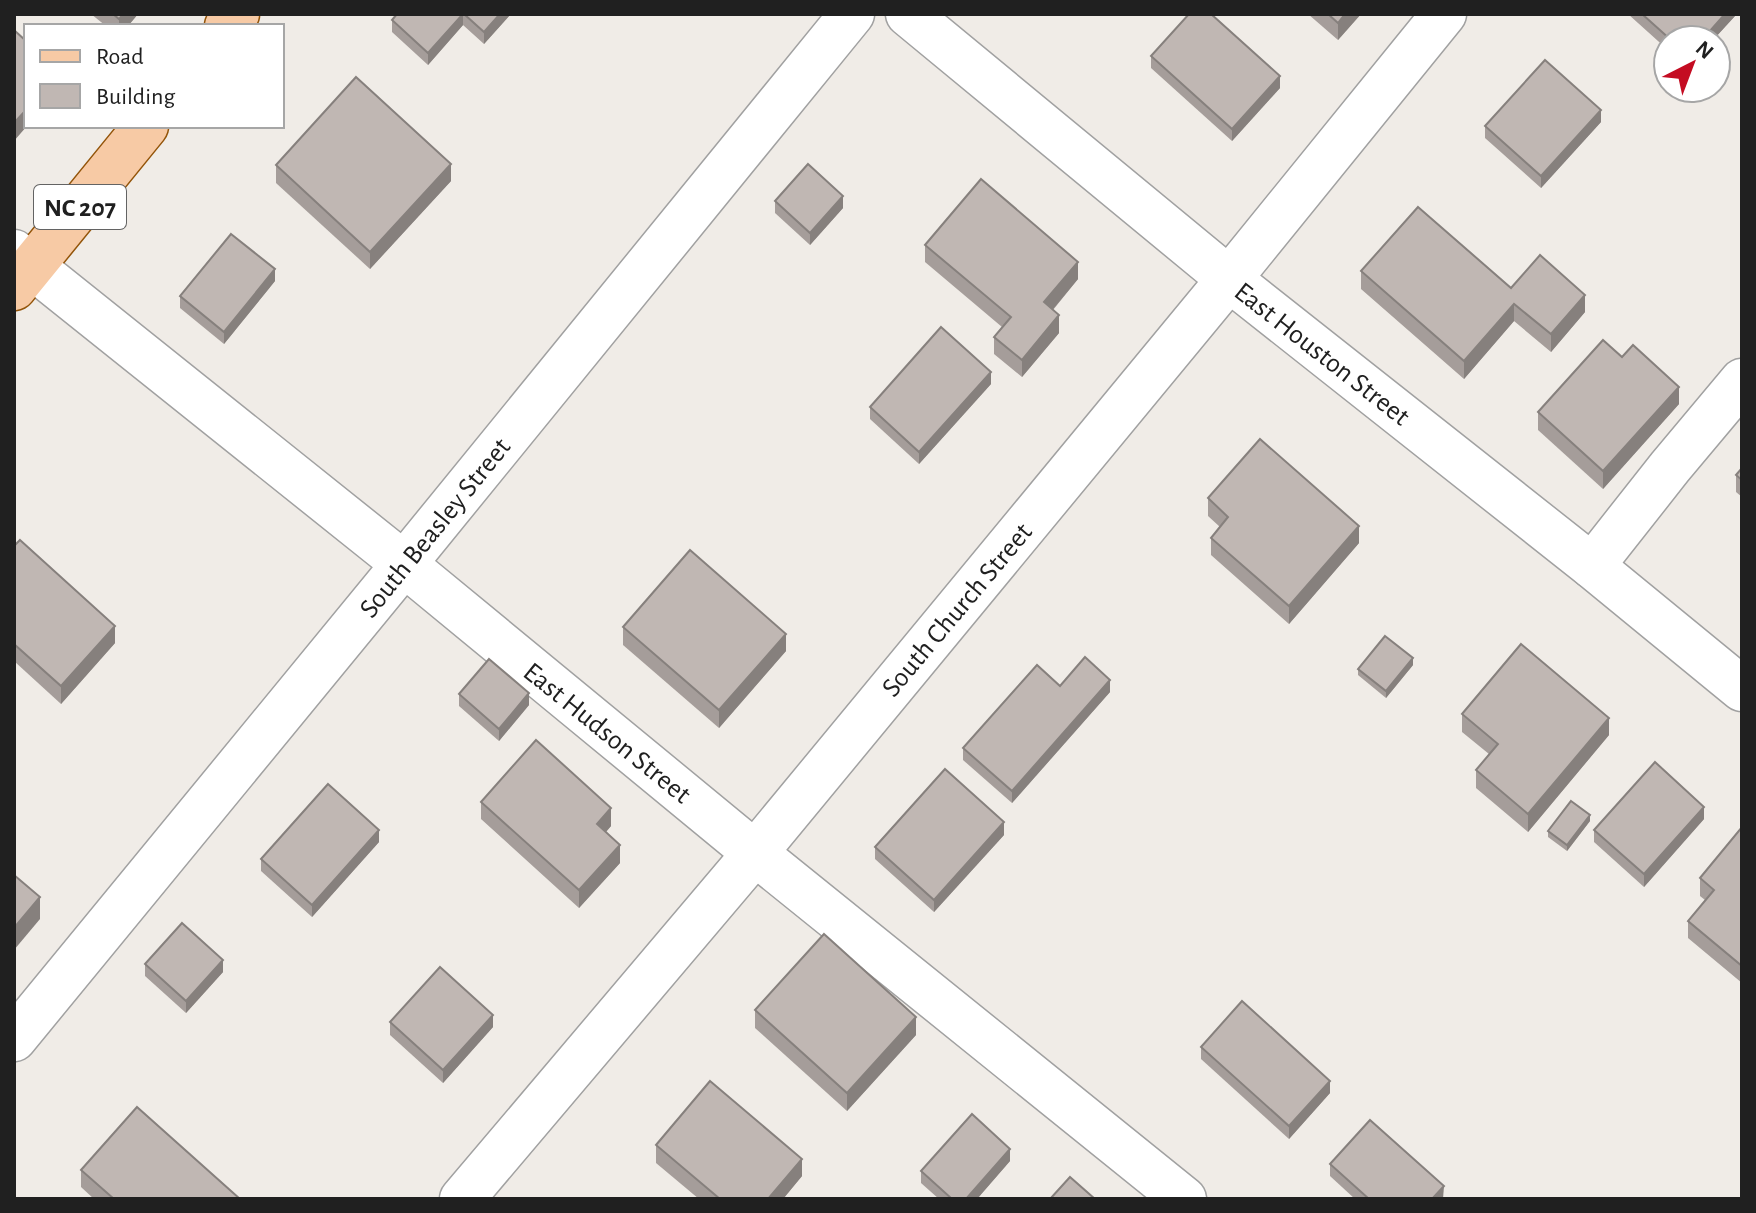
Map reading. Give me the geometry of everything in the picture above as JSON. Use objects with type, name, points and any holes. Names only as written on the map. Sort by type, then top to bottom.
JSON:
[{"type":"main road","name":"NC 207","points":[[20,269],[144,128]]},
{"type":"street","name":"South Beasley Street","points":[[14,1039],[852,14]]},
{"type":"street","name":"East Houston Street","points":[[908,14],[1229,279],[1592,566],[1742,689]]},
{"type":"street","name":"South Church Street","points":[[462,1199],[755,853],[1444,14]]},
{"type":"street","name":"East Hudson Street","points":[[20,269],[404,564],[755,853],[1184,1199]]},
{"type":"street","points":[[1592,566],[1742,381]]},
{"type":"building","points":[[397,14],[463,14],[428,53],[392,20]]},
{"type":"building","points":[[464,14],[500,14],[484,32]]},
{"type":"building","points":[[1189,14],[1211,14],[1280,76],[1232,129],[1151,56]]},
{"type":"building","points":[[1328,14],[1345,14],[1338,23]]},
{"type":"building","points":[[1642,14],[1725,14],[1716,24],[1653,24]]},
{"type":"building","points":[[14,30],[24,39],[24,112],[14,123]]},
{"type":"building","points":[[1545,60],[1601,110],[1541,176],[1485,126]]},
{"type":"building","points":[[356,77],[451,164],[370,252],[276,165]]},
{"type":"building","points":[[808,164],[843,196],[810,233],[775,201]]},
{"type":"building","points":[[981,179],[1078,262],[1044,302],[1059,315],[1022,360],[994,337],[1011,317],[925,245]]},
{"type":"building","points":[[1418,207],[1511,288],[1540,255],[1585,295],[1551,334],[1514,304],[1464,361],[1361,271]]},
{"type":"building","points":[[231,234],[275,269],[224,332],[180,296]]},
{"type":"building","points":[[941,327],[991,372],[919,452],[870,407]]},
{"type":"building","points":[[1603,340],[1622,357],[1633,345],[1679,387],[1603,471],[1538,412]]},
{"type":"building","points":[[1260,439],[1359,526],[1289,606],[1211,538],[1228,517],[1208,498]]},
{"type":"building","points":[[20,540],[115,626],[61,686],[14,644],[14,546]]},
{"type":"building","points":[[690,550],[786,634],[719,710],[623,627]]},
{"type":"building","points":[[1385,636],[1413,658],[1386,691],[1358,669]]},
{"type":"building","points":[[1521,644],[1609,718],[1528,814],[1476,770],[1498,744],[1462,714]]},
{"type":"building","points":[[1085,657],[1110,680],[1012,791],[963,748],[1037,665],[1060,686]]},
{"type":"building","points":[[489,659],[529,693],[499,729],[459,694]]},
{"type":"building","points":[[536,740],[611,808],[597,824],[620,845],[579,890],[481,802]]},
{"type":"building","points":[[1655,762],[1704,807],[1644,874],[1594,830]]},
{"type":"building","points":[[945,769],[1004,822],[934,900],[875,847]]},
{"type":"building","points":[[328,784],[379,830],[312,905],[261,859]]},
{"type":"building","points":[[1571,801],[1590,815],[1567,845],[1548,831]]},
{"type":"building","points":[[1742,827],[1742,966],[1688,921],[1714,890],[1700,878]]},
{"type":"building","points":[[14,875],[40,897],[14,928]]},
{"type":"building","points":[[182,923],[223,960],[186,1001],[145,964]]},
{"type":"building","points":[[824,934],[916,1017],[847,1093],[755,1010]]},
{"type":"building","points":[[440,967],[493,1015],[443,1070],[390,1022]]},
{"type":"building","points":[[1242,1001],[1330,1081],[1289,1126],[1201,1047]]},
{"type":"building","points":[[710,1081],[802,1159],[768,1199],[720,1199],[656,1145]]},
{"type":"building","points":[[137,1107],[240,1199],[114,1199],[81,1170]]},
{"type":"building","points":[[972,1114],[1010,1149],[966,1199],[952,1199],[921,1171]]},
{"type":"building","points":[[1370,1120],[1444,1186],[1432,1199],[1369,1199],[1330,1164]]},
{"type":"building","points":[[1070,1177],[1095,1199],[1050,1199]]}]
